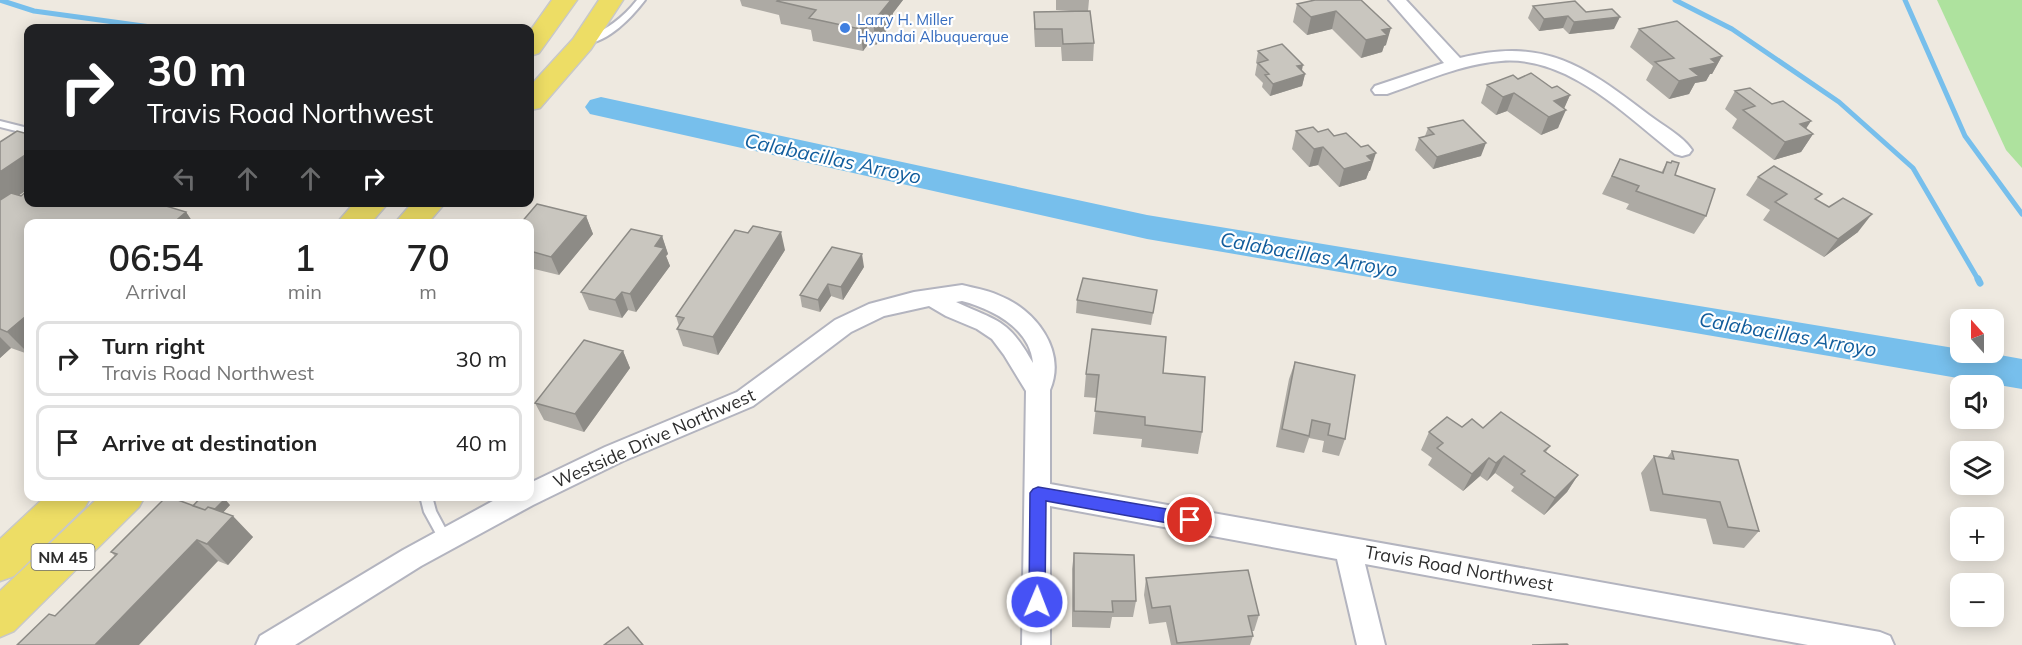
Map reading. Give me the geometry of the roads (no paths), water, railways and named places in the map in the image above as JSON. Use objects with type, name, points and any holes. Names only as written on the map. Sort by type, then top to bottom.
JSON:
[{"type":"main road","points":[[534,43],[565,0]]},
{"type":"main road","points":[[534,98],[577,50],[611,0]]},
{"type":"main road","points":[[356,219],[369,207]]},
{"type":"main road","points":[[414,219],[426,207]]},
{"type":"main road","name":"NM 45","points":[[0,549],[53,501]]},
{"type":"main road","points":[[0,564],[67,501]]},
{"type":"main road","name":"NM 45","points":[[0,618],[121,501]]},
{"type":"street","points":[[1397,0],[1457,66]]},
{"type":"street","points":[[1381,90],[1487,58],[1518,55],[1558,64],[1604,92],[1682,150]]},
{"type":"street","name":"Westside Drive Northwest","points":[[534,493],[614,454],[745,399],[777,378],[830,335],[859,317],[895,304],[962,293],[977,296],[1004,307],[1028,327],[1036,338],[1045,360],[1042,381],[1038,390]]},
{"type":"street","points":[[934,298],[941,305],[979,320],[1005,339],[1015,350],[1038,390],[1036,645]]},
{"type":"street","name":"Travis Road Northwest","points":[[1038,493],[1881,645]]},
{"type":"street","name":"Westside Drive Northwest","points":[[270,645],[445,539],[518,501]]},
{"type":"street","points":[[1348,548],[1371,645]]},
{"type":"lane","points":[[577,50],[630,16],[641,0]]},
{"type":"lane","points":[[0,124],[24,130]]},
{"type":"lane","points":[[427,501],[430,512],[445,539]]},
{"type":"waterway","name":"Calabacillas Arroyo","points":[[0,0],[34,11],[129,24]]},
{"type":"waterway","points":[[1675,0],[1732,29],[1839,102],[1913,168],[1979,281]]},
{"type":"waterway","points":[[1905,0],[1965,136],[2022,214]]},
{"type":"waterway","name":"Calabacillas Arroyo","points":[[601,107],[1147,227],[2022,374]]},
{"type":"place","name":"Larry H. Miller Hyundai Albuquerque","points":[[845,28]]}]
